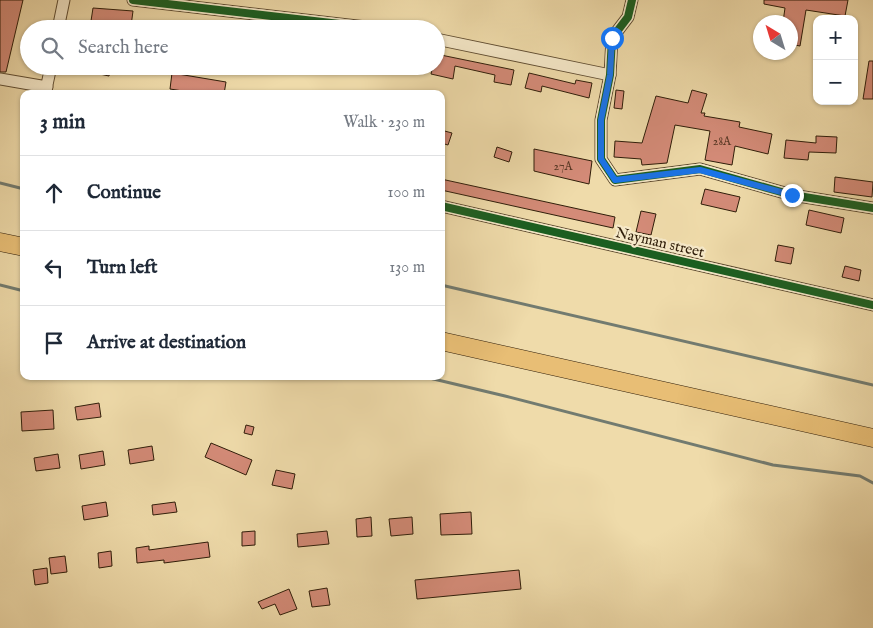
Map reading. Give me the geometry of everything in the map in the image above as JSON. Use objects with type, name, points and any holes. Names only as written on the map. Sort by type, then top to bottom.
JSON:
[{"type":"highway","points":[[0,242],[20,246]]},
{"type":"highway","points":[[445,342],[873,438]]},
{"type":"street","points":[[60,20],[64,0]]},
{"type":"street","points":[[133,0],[305,20]]},
{"type":"street","points":[[632,0],[628,16],[612,38],[610,75],[601,120],[601,159],[615,180],[700,170],[792,195],[873,208]]},
{"type":"street","points":[[445,41],[610,75]]},
{"type":"street","points":[[46,90],[49,75]]},
{"type":"street","points":[[1,79],[42,90]]},
{"type":"street","name":"Nayman street","points":[[445,207],[873,305]]},
{"type":"building","points":[[0,0],[23,0],[6,72],[0,72]]},
{"type":"building","points":[[764,0],[848,0],[845,15],[806,10],[800,46],[798,46],[798,15],[784,15],[785,8],[764,4]]},
{"type":"building","points":[[93,8],[133,11],[132,20],[91,20]]},
{"type":"building","points":[[445,56],[514,70],[511,85],[494,82],[495,75],[455,66],[453,79],[435,75],[445,75]]},
{"type":"building","points":[[869,61],[873,61],[873,99],[863,99]]},
{"type":"building","points":[[529,73],[575,84],[576,80],[592,83],[589,98],[542,86],[541,92],[525,88]]},
{"type":"building","points":[[172,75],[184,75],[226,82],[225,90],[170,89]]},
{"type":"building","points":[[616,90],[624,91],[622,109],[614,108]]},
{"type":"building","points":[[692,90],[707,94],[701,113],[705,113],[704,116],[740,122],[739,127],[772,134],[768,154],[735,146],[732,165],[705,160],[710,131],[675,125],[667,163],[642,165],[641,159],[614,157],[615,141],[642,143],[656,96],[688,103]]},
{"type":"building","points":[[445,131],[452,133],[448,145],[445,144]]},
{"type":"building","points":[[816,136],[837,137],[836,153],[809,152],[808,160],[784,158],[786,140],[816,143]]},
{"type":"building","points":[[497,147],[512,152],[509,162],[494,157]]},
{"type":"building","points":[[534,149],[592,161],[589,184],[534,171]]},
{"type":"building","points":[[835,177],[873,182],[872,197],[834,192]]},
{"type":"building","points":[[445,180],[615,217],[613,228],[445,191]]},
{"type":"building","points":[[705,189],[740,197],[736,212],[701,204]]},
{"type":"building","points":[[809,210],[844,218],[841,233],[806,225]]},
{"type":"building","points":[[641,211],[656,214],[651,235],[636,232]]},
{"type":"building","points":[[778,245],[794,248],[791,264],[775,261]]},
{"type":"building","points":[[845,266],[861,270],[859,281],[842,277]]},
{"type":"building","points":[[99,403],[101,417],[77,420],[75,407]]},
{"type":"building","points":[[53,410],[54,429],[22,431],[21,412]]},
{"type":"building","points":[[246,425],[254,427],[252,435],[244,433]]},
{"type":"building","points":[[211,443],[252,460],[246,475],[205,457]]},
{"type":"building","points":[[152,446],[154,460],[130,464],[128,450]]},
{"type":"building","points":[[103,451],[105,465],[81,469],[79,455]]},
{"type":"building","points":[[58,454],[60,468],[36,471],[34,458]]},
{"type":"building","points":[[276,470],[295,474],[292,489],[272,485]]},
{"type":"building","points":[[106,502],[108,516],[84,520],[82,506]]},
{"type":"building","points":[[175,502],[177,512],[153,515],[152,505]]},
{"type":"building","points":[[471,512],[472,534],[441,535],[440,514]]},
{"type":"building","points":[[371,517],[372,536],[357,537],[356,519]]},
{"type":"building","points":[[412,517],[413,534],[391,536],[389,519]]},
{"type":"building","points":[[255,531],[255,545],[242,546],[242,532]]},
{"type":"building","points":[[327,531],[329,544],[298,547],[297,534]]},
{"type":"building","points":[[208,542],[210,557],[164,563],[164,560],[137,563],[136,548],[149,546],[149,550]]},
{"type":"building","points":[[111,551],[112,566],[99,568],[98,553]]},
{"type":"building","points":[[65,556],[67,572],[51,574],[49,558]]},
{"type":"building","points":[[47,568],[48,583],[35,585],[33,570]]},
{"type":"building","points":[[519,570],[521,589],[417,599],[415,580]]},
{"type":"building","points":[[327,588],[330,605],[312,607],[309,591]]},
{"type":"building","points":[[289,589],[297,609],[280,615],[275,604],[262,609],[258,602]]},
{"type":"waterway","points":[[0,183],[20,188]]},
{"type":"waterway","points":[[0,285],[20,290]]},
{"type":"waterway","points":[[445,286],[873,385]]},
{"type":"waterway","points":[[438,380],[773,465],[860,476],[873,483]]},
{"type":"cycle path","points":[[133,0],[305,20]]},
{"type":"cycle path","points":[[632,0],[628,17],[612,38],[610,75],[601,120],[601,159],[615,180],[700,169],[792,195],[873,208]]},
{"type":"cycle path","points":[[445,207],[873,305]]},
{"type":"route","points":[[612,38],[610,75],[601,120],[601,159],[615,180],[645,178],[700,170],[792,195]]}]
